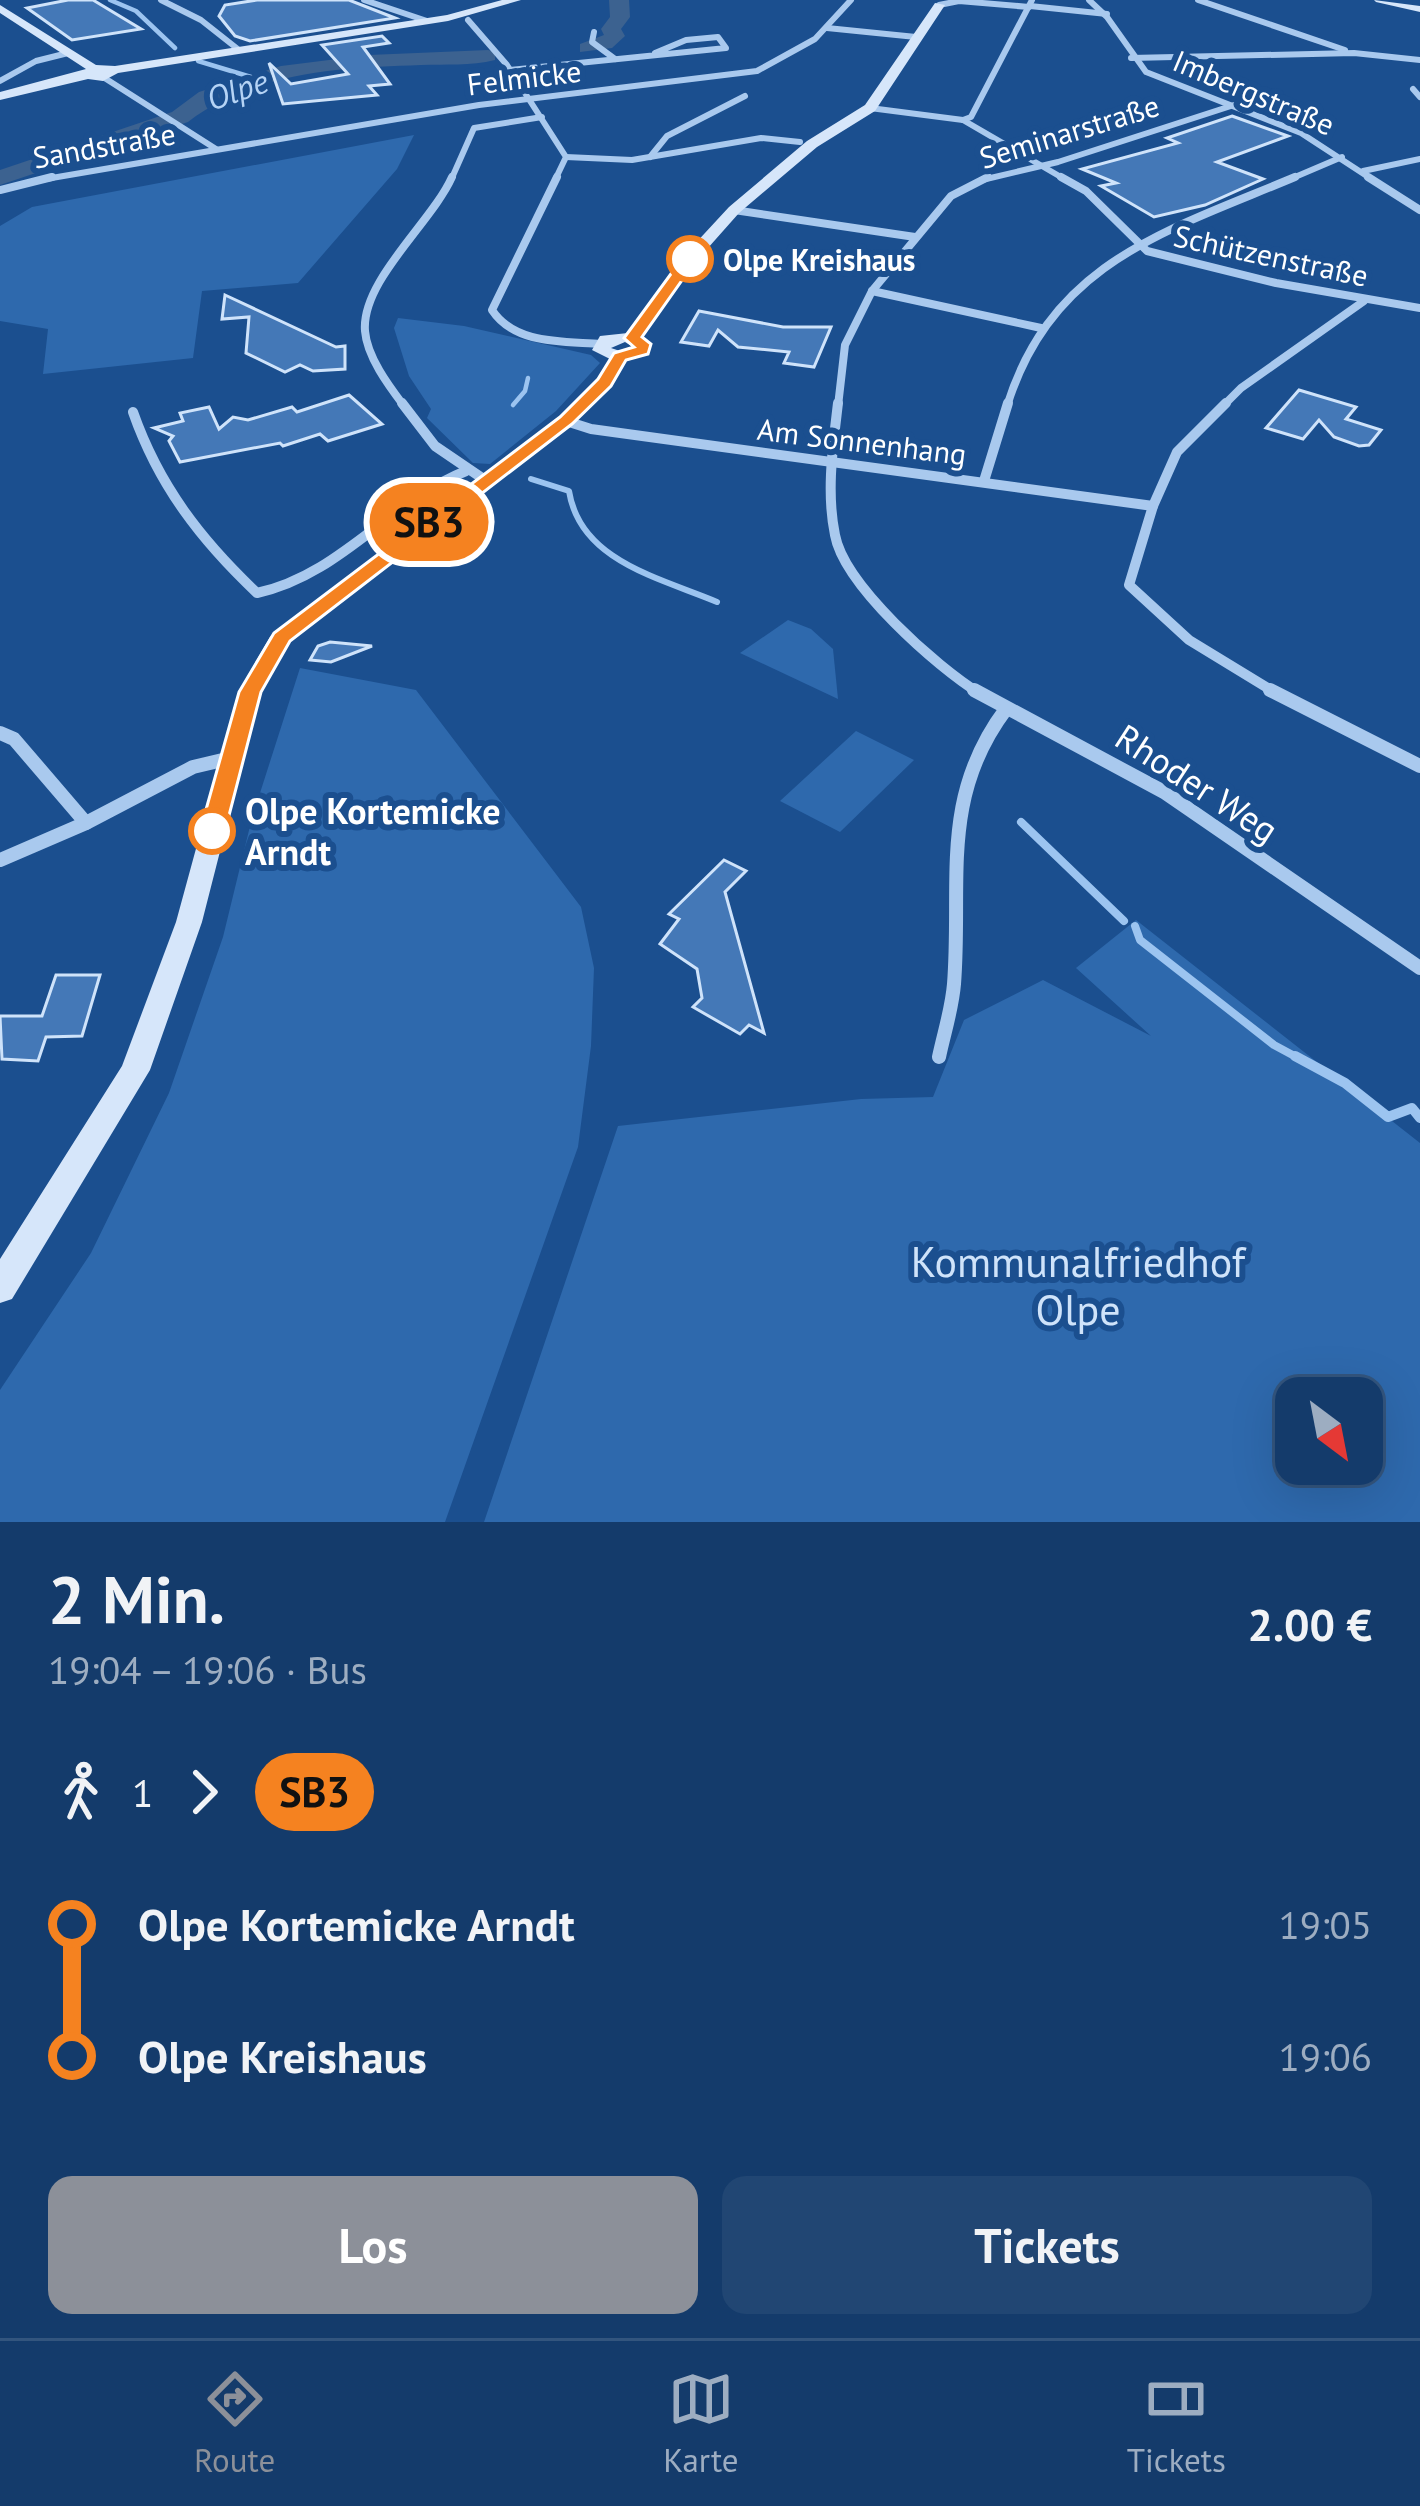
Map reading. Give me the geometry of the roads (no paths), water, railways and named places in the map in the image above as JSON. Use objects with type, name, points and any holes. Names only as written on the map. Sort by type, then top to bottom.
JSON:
[{"type":"street","points":[[161,0],[201,20],[239,50]]},
{"type":"street","points":[[0,96],[99,73],[404,19],[469,16],[515,0]]},
{"type":"street","name":"Felmicke","points":[[216,149],[530,99],[757,71],[826,28],[851,0]]},
{"type":"street","name":"Imbergstraße","points":[[1089,0],[1108,14],[1131,58],[1166,82],[1234,105],[1342,157],[1420,210]]},
{"type":"street","points":[[1198,0],[1358,53]]},
{"type":"street","points":[[1380,0],[1420,9]]},
{"type":"street","points":[[370,1],[404,19]]},
{"type":"street","points":[[633,338],[686,263],[734,210],[812,144],[870,108],[941,1],[1030,4],[1108,14]]},
{"type":"street","points":[[963,120],[970,117],[1030,4]]},
{"type":"street","points":[[0,8],[216,149]]},
{"type":"street","points":[[469,16],[566,157]]},
{"type":"street","points":[[826,28],[916,38]]},
{"type":"street","points":[[594,32],[592,42],[615,59]]},
{"type":"street","points":[[510,70],[615,59],[701,37],[718,37],[726,48],[655,52]]},
{"type":"street","points":[[0,82],[17,77],[43,59],[68,53]]},
{"type":"street","points":[[1131,58],[1358,53],[1420,60]]},
{"type":"street","points":[[1413,89],[1420,97]]},
{"type":"street","points":[[649,158],[667,136],[745,96]]},
{"type":"street","name":"Seminarstraße","points":[[934,662],[868,593],[835,539],[831,462],[845,345],[872,291],[951,196],[989,176],[1040,165],[1234,105]]},
{"type":"street","name":"Schützenstraße","points":[[870,108],[963,120],[1106,208],[1135,244],[1192,265],[1420,308]]},
{"type":"street","points":[[475,476],[436,446],[383,377],[365,330],[368,313],[378,284],[442,199],[474,128],[542,117]]},
{"type":"street","points":[[566,157],[649,158],[761,139],[800,142]]},
{"type":"street","name":"Sandstraße","points":[[0,190],[66,173],[216,149]]},
{"type":"street","points":[[566,157],[492,310],[508,329],[602,344],[611,338],[633,338],[643,344],[642,350],[620,357],[604,353],[602,344]]},
{"type":"street","points":[[985,481],[1019,367],[1041,328],[1093,272],[1135,244],[1342,157]]},
{"type":"street","points":[[1363,170],[1420,159]]},
{"type":"street","points":[[734,210],[915,237]]},
{"type":"street","points":[[872,291],[1041,328]]},
{"type":"street","points":[[1364,301],[1241,388],[1177,452],[1129,585],[1153,614],[1207,654],[1420,766]]},
{"type":"street","points":[[0,1288],[135,1070],[189,922],[250,692],[281,638],[475,476],[566,421],[605,382],[620,357]]},
{"type":"street","points":[[133,412],[162,488],[257,593],[276,592],[305,578],[425,493],[475,476]]},
{"type":"street","name":"Am Sonnenhang","points":[[566,421],[591,429],[1154,506]]},
{"type":"street","name":"Rhoder Weg","points":[[934,662],[1006,709],[1164,792],[1420,968]]},
{"type":"street","points":[[939,1057],[954,987],[958,806],[976,757],[1006,709]]},
{"type":"street","points":[[0,733],[14,739],[86,823]]},
{"type":"street","points":[[0,860],[86,823],[193,767],[231,758]]},
{"type":"waterway","points":[[110,0],[136,11],[175,48]]},
{"type":"waterway","name":"Olpe","points":[[587,48],[615,36],[611,29],[620,17],[619,0]]},
{"type":"waterway","name":"Olpe","points":[[0,178],[180,117],[206,97],[241,82],[369,61],[488,56]]},
{"type":"waterway","points":[[198,61],[251,77]]},
{"type":"waterway","points":[[513,405],[525,391],[528,378]]},
{"type":"waterway","points":[[531,479],[569,491],[576,515],[606,551],[648,575],[717,602]]},
{"type":"waterway","points":[[1021,822],[1124,921]]},
{"type":"waterway","points":[[1135,926],[1140,940],[1274,1045],[1300,1059]]},
{"type":"waterway","points":[[1295,1056],[1345,1083],[1388,1117],[1412,1108],[1420,1118]]},
{"type":"place","name":"Olpe Kreishaus","points":[[690,259]]},
{"type":"place","name":"Olpe Kortemicke Arndt","points":[[212,831]]},
{"type":"park label","name":"Kommunalfriedhof Olpe","points":[[1078,1285]]}]
